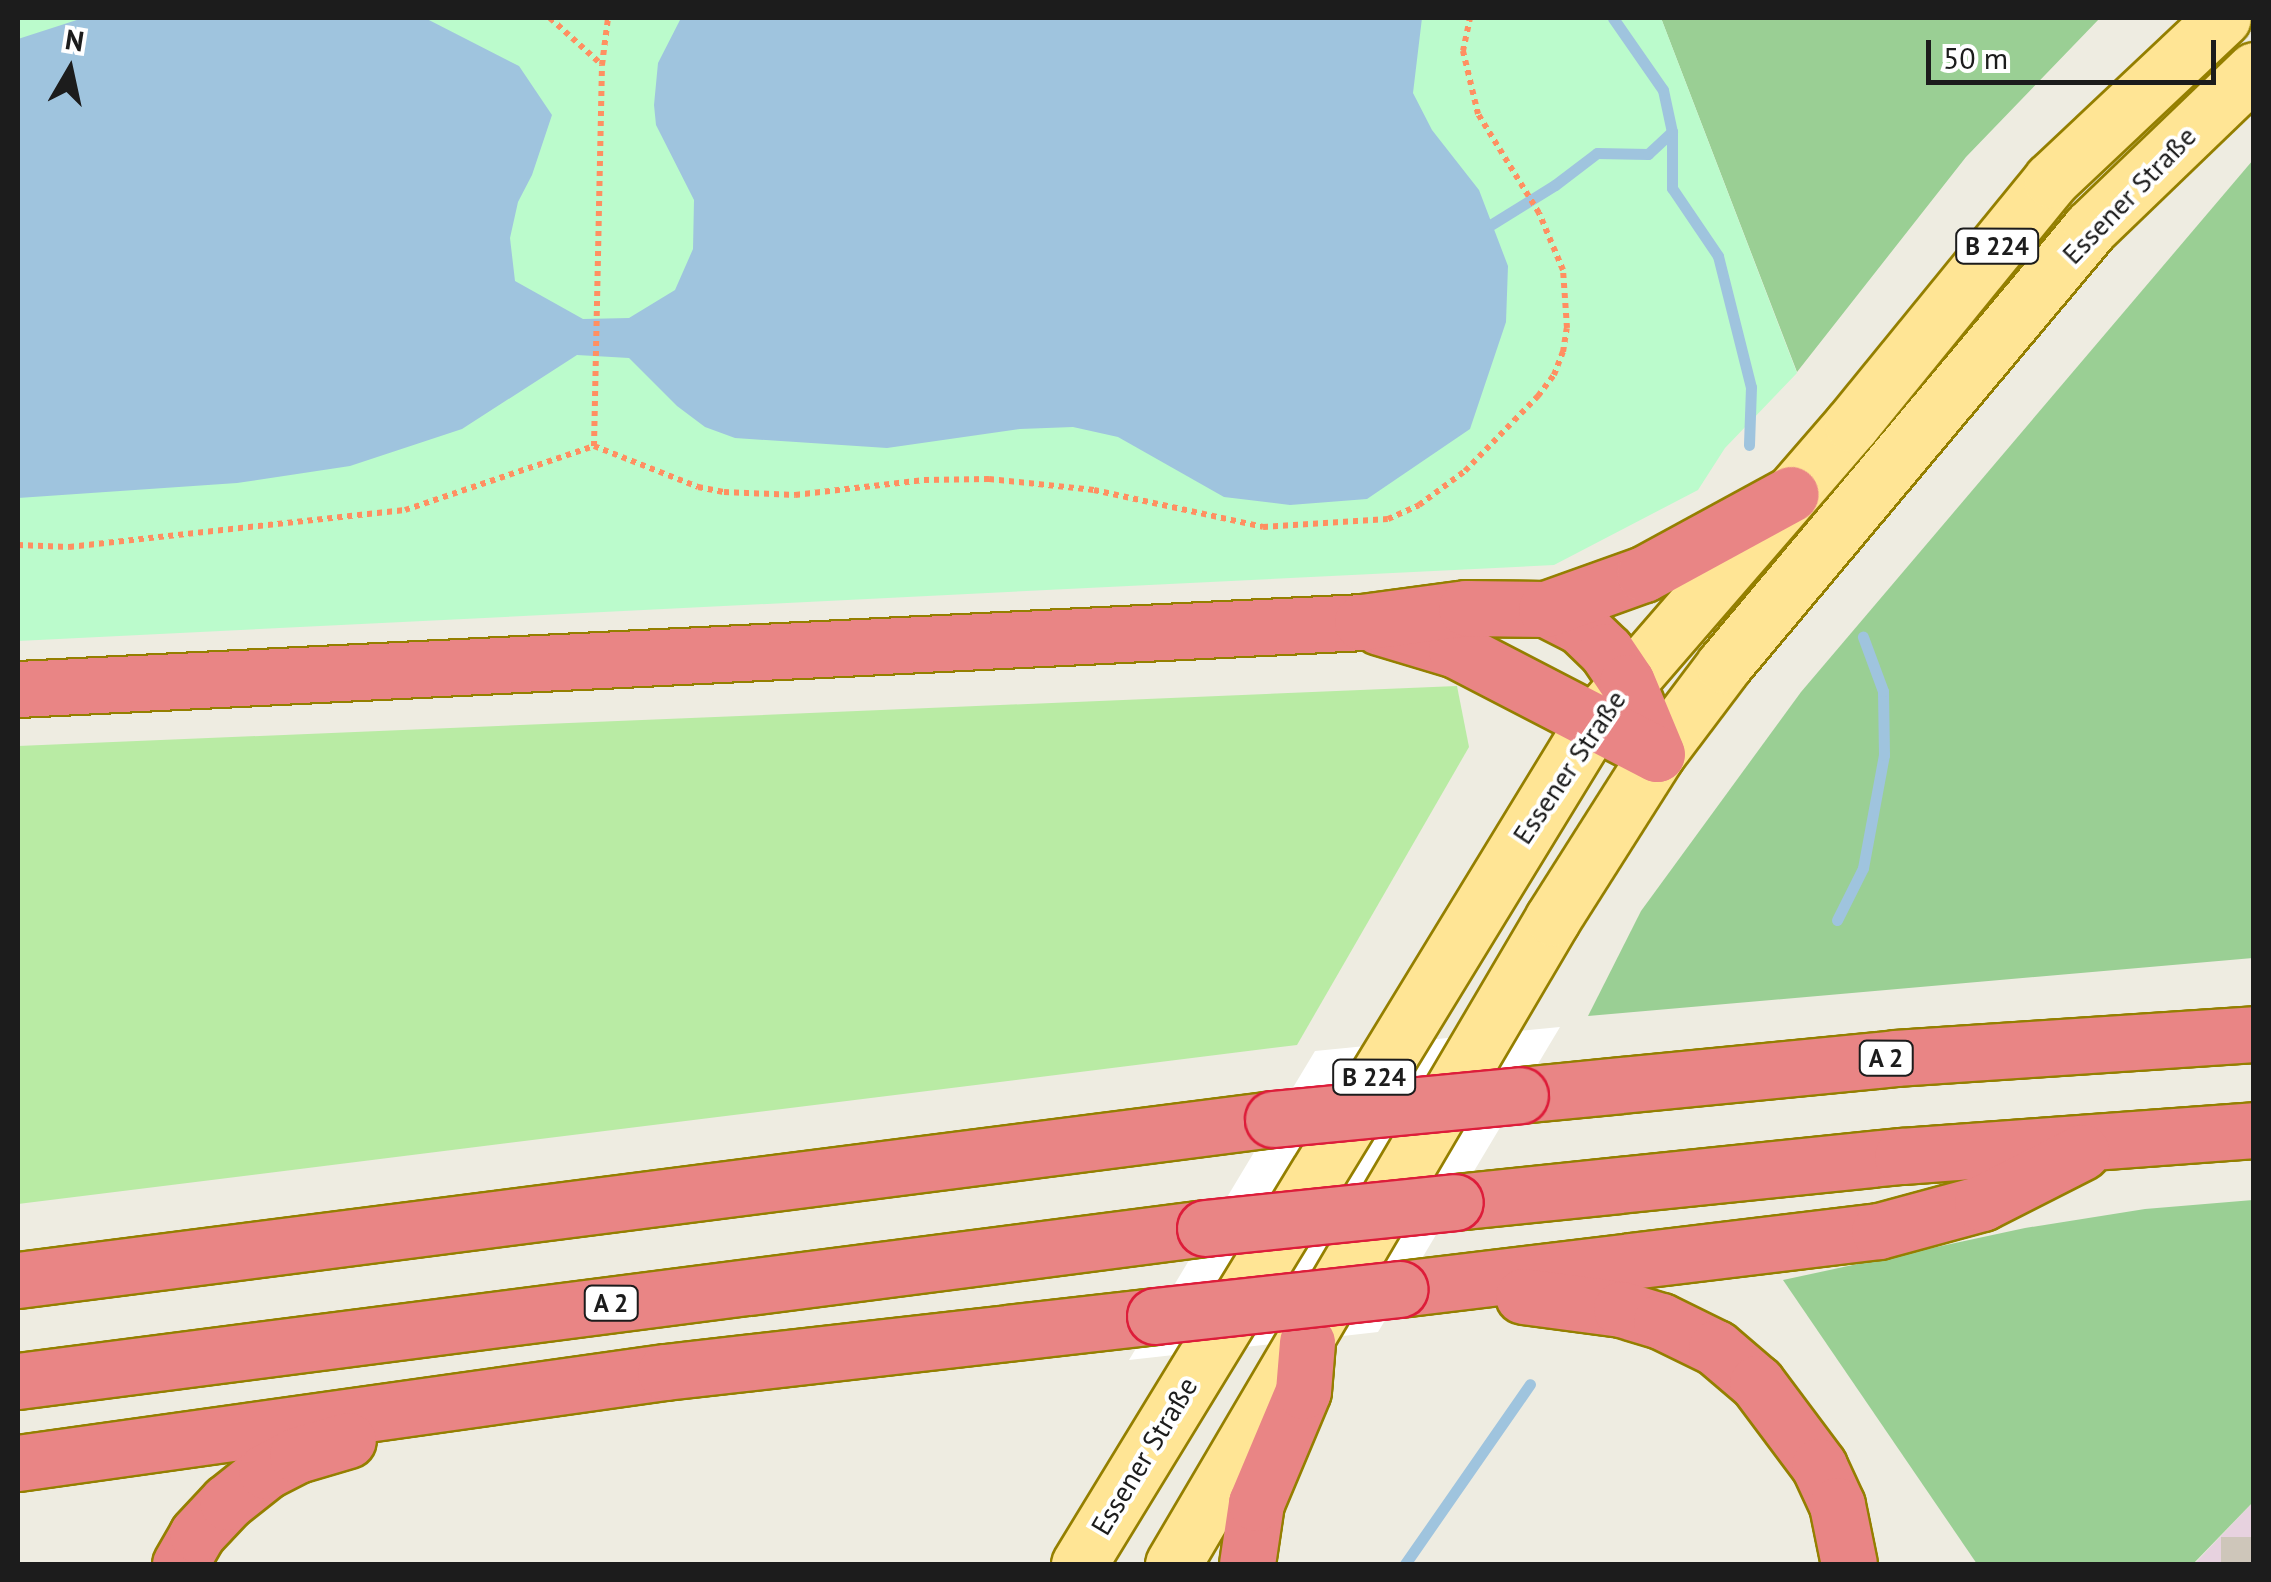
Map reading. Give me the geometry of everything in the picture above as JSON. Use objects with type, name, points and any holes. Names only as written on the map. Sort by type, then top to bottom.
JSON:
[{"type":"highway","points":[[18,689],[1362,622],[1466,608],[1546,609],[1644,574],[1791,494]]},
{"type":"highway","points":[[1546,609],[1580,626],[1606,651],[1627,682],[1657,754]]},
{"type":"highway","points":[[1362,622],[1456,650],[1592,724],[1657,754]]},
{"type":"highway","name":"A 2","points":[[18,1280],[1274,1119],[1895,1058],[2254,1034]]},
{"type":"highway","name":"A 2","points":[[18,1381],[1205,1228],[1902,1156],[2254,1130]]},
{"type":"highway","points":[[18,1463],[665,1372],[1879,1231],[1982,1203],[2102,1141]]},
{"type":"highway","points":[[1400,1289],[1565,1299],[1621,1309],[1662,1321],[1716,1348],[1758,1384],[1820,1466],[1838,1506],[1849,1564]]},
{"type":"highway","points":[[1246,1564],[1256,1503],[1304,1391],[1307,1342]]},
{"type":"highway","points":[[180,1564],[197,1534],[227,1502],[266,1471],[297,1455],[417,1426],[636,1395],[665,1372]]},
{"type":"main road","name":"Essener Straße","points":[[1078,1564],[1592,724],[1791,494],[2051,180],[2224,18]]},
{"type":"main road","name":"Essener Straße","points":[[1172,1564],[1307,1342],[1553,918],[1657,754],[1724,665],[2092,227],[2254,70]]},
{"type":"path","points":[[550,18],[602,65]]},
{"type":"path","points":[[594,446],[602,65],[608,18]]},
{"type":"path","points":[[18,544],[69,547],[405,510],[594,446],[698,487],[724,492],[795,495],[924,480],[989,479],[1094,490],[1263,527],[1388,519],[1418,505],[1464,471],[1554,375],[1565,340],[1566,300],[1556,246],[1522,182],[1486,129],[1467,81],[1463,52],[1470,18]]},
{"type":"shaded area","points":[[2253,1502],[2253,1564],[2193,1564],[2196,1562]]},
{"type":"green space","points":[[18,18],[1661,18],[1797,373],[1725,448],[1698,490],[1554,565],[18,641]]},
{"type":"green space","points":[[1661,18],[2100,18],[1966,157],[1797,372]]},
{"type":"green space","points":[[2253,160],[2253,958],[1588,1016],[1641,911],[1801,692]]},
{"type":"green space","points":[[1457,686],[1469,747],[1297,1045],[18,1204],[18,746]]},
{"type":"green space","points":[[2253,1200],[2253,1502],[2193,1564],[1977,1564],[1783,1280],[2025,1228],[2145,1209]]},
{"type":"water","points":[[83,18],[425,18],[519,66],[552,115],[532,175],[518,202],[510,238],[515,281],[583,319],[629,318],[675,290],[693,249],[694,200],[656,125],[654,105],[658,63],[681,18],[1422,18],[1413,93],[1432,130],[1479,190],[1508,266],[1506,322],[1470,429],[1367,499],[1290,505],[1224,497],[1118,437],[1073,427],[1020,429],[887,448],[735,438],[705,427],[677,406],[629,358],[577,355],[462,429],[350,466],[237,483],[18,498],[18,39]]},
{"type":"pier","points":[[1560,1027],[1378,1332],[1129,1360],[1315,1051]]},
{"type":"building","points":[[2221,1537],[2254,1537],[2254,1564],[2221,1564]]},
{"type":"waterway","points":[[1492,224],[1597,153],[1648,154],[1672,132],[1663,90],[1613,18]]},
{"type":"waterway","points":[[1672,132],[1672,188],[1718,256],[1751,387],[1749,445]]},
{"type":"waterway","points":[[1837,920],[1863,868],[1884,755],[1883,691],[1863,637]]},
{"type":"waterway","points":[[1405,1564],[1530,1384]]}]
